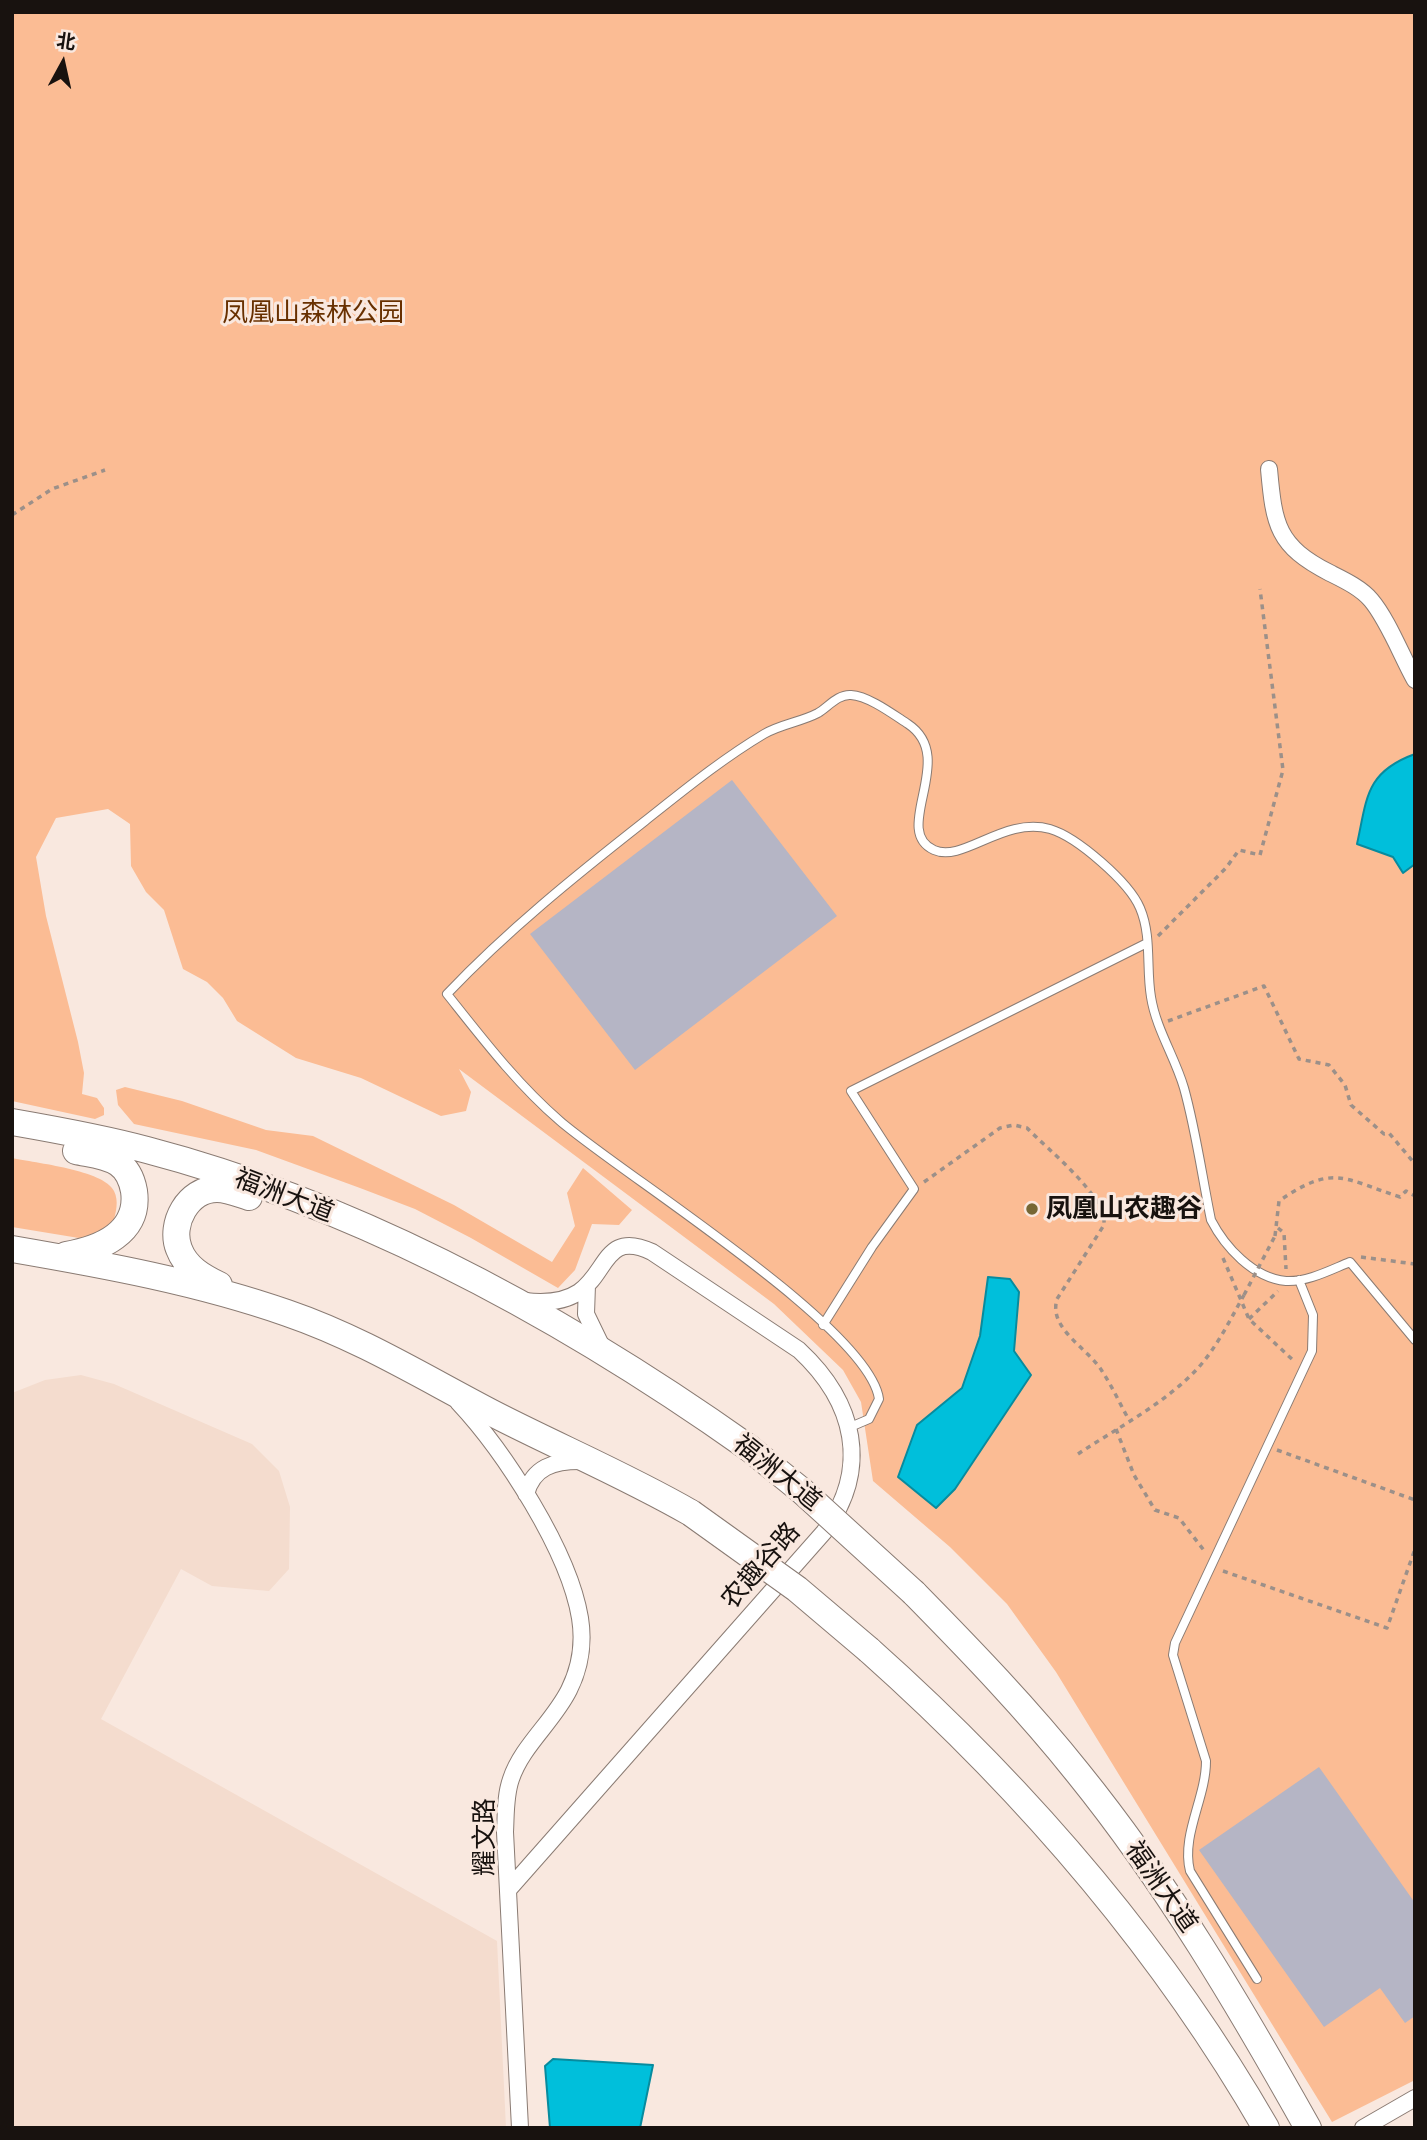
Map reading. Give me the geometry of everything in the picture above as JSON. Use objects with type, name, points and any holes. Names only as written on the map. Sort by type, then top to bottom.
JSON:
[{"type":"main road","name":"福洲大道","points":[[12,1122],[89,1136],[198,1164],[266,1188],[382,1236],[513,1300],[605,1350],[749,1448],[831,1517],[914,1593],[1028,1714],[1125,1834],[1217,1970],[1308,2128]]},
{"type":"main road","points":[[12,1140],[101,1156],[118,1163],[131,1180],[133,1208],[121,1232],[91,1250],[54,1256]]},
{"type":"main road","points":[[251,1301],[202,1277],[191,1268],[178,1249],[177,1227],[181,1214],[186,1204],[204,1191],[226,1190],[297,1214],[382,1236]]},
{"type":"main road","name":"福洲大道","points":[[12,1249],[143,1273],[251,1301],[357,1340],[691,1513],[797,1589],[966,1738],[1130,1922],[1174,1982],[1266,2128]]},
{"type":"street","points":[[1269,469],[1273,513],[1279,530],[1289,544],[1315,565],[1349,582],[1371,600],[1415,680]]},
{"type":"street","name":"农趣谷路","points":[[509,1889],[836,1515],[848,1490],[853,1465],[848,1428],[832,1388],[820,1370],[799,1350],[652,1252],[632,1245],[613,1251],[587,1285]]},
{"type":"street","points":[[513,1300],[558,1300],[579,1292],[587,1285]]},
{"type":"street","points":[[587,1285],[586,1314],[605,1350]]},
{"type":"street","name":"耀文路","points":[[443,1386],[501,1452],[526,1494],[573,1592],[582,1642],[579,1667],[569,1689],[556,1712],[521,1759],[511,1779],[505,1832],[520,2128]]},
{"type":"street","points":[[526,1494],[529,1482],[547,1465],[562,1462],[595,1463]]},
{"type":"street","points":[[1363,2128],[1415,2098]]},
{"type":"lane","points":[[848,1428],[861,1423],[874,1413],[878,1391],[865,1370],[823,1325],[728,1245],[560,1121],[507,1068],[447,994],[499,940],[675,797],[765,733],[816,714],[839,698],[850,695],[900,719],[913,727],[925,741],[929,768],[918,824],[919,834],[930,848],[944,853],[958,851],[1013,828],[1048,829],[1067,836],[1124,883],[1140,907],[1147,943],[1150,996],[1183,1085],[1211,1220],[1221,1239],[1234,1254],[1267,1275],[1286,1281],[1298,1280],[1350,1262],[1415,1340]]},
{"type":"lane","points":[[823,1325],[878,1239],[914,1189],[851,1091],[1147,943]]},
{"type":"lane","points":[[1257,1979],[1188,1863],[1186,1855],[1206,1779],[1206,1761],[1173,1655],[1180,1632],[1312,1352],[1313,1324],[1310,1306],[1298,1280]]},
{"type":"path","points":[[12,515],[52,489],[105,470]]},
{"type":"path","points":[[1147,943],[1166,931],[1239,850],[1260,855],[1283,770],[1260,589]]},
{"type":"path","points":[[1159,1024],[1264,986],[1299,1059],[1329,1065],[1345,1085],[1351,1105],[1384,1134],[1389,1133],[1415,1164]]},
{"type":"path","points":[[914,1189],[1000,1128],[1014,1125],[1027,1128],[1098,1200],[1105,1216],[1104,1225],[1057,1299],[1054,1310],[1059,1324],[1101,1369],[1129,1420]]},
{"type":"path","points":[[1078,1454],[1197,1369],[1217,1343],[1275,1236],[1279,1201],[1306,1183],[1333,1175],[1400,1197],[1406,1191],[1415,1196]]},
{"type":"path","points":[[1221,1239],[1226,1269],[1249,1319],[1303,1369]]},
{"type":"path","points":[[1350,1262],[1372,1257],[1415,1264]]},
{"type":"path","points":[[1269,1447],[1415,1500]]},
{"type":"path","points":[[1387,1628],[1415,1549]]},
{"type":"shaded area","points":[[81,1375],[114,1384],[252,1444],[279,1471],[290,1507],[289,1569],[269,1591],[212,1586],[181,1569],[101,1719],[497,1941],[506,2128],[12,2128],[12,1393],[45,1380]]},
{"type":"green space","name":"凤凰山森林公园","points":[[12,12],[1415,12],[1415,2080],[1332,2122],[1056,1672],[1007,1604],[950,1547],[873,1481],[861,1402],[843,1370],[774,1304],[459,1069],[471,1092],[466,1111],[441,1116],[361,1078],[296,1058],[237,1021],[223,998],[207,982],[183,969],[164,910],[146,892],[131,866],[130,824],[108,809],[56,818],[36,857],[46,916],[78,1042],[84,1073],[82,1094],[97,1098],[104,1108],[104,1115],[95,1119],[12,1101]]},
{"type":"green space","points":[[125,1087],[182,1101],[266,1130],[313,1136],[454,1205],[552,1262],[575,1226],[567,1193],[583,1168],[632,1210],[619,1225],[592,1224],[575,1270],[558,1288],[415,1209],[256,1150],[134,1124],[118,1105],[116,1090]]},
{"type":"green space","points":[[12,1158],[83,1173],[108,1184],[116,1199],[113,1223],[85,1239],[12,1227]]},
{"type":"water","points":[[1415,754],[1415,864],[1403,873],[1393,857],[1357,844],[1367,800],[1377,779],[1386,769]]},
{"type":"water","points":[[988,1277],[1010,1279],[1019,1292],[1014,1351],[1031,1375],[955,1489],[936,1508],[898,1477],[917,1425],[962,1388],[980,1336]]},
{"type":"water","points":[[553,2059],[653,2065],[640,2128],[550,2128],[545,2066]]},
{"type":"building","points":[[732,780],[837,916],[635,1070],[530,934]]},
{"type":"building","points":[[1319,1767],[1415,1903],[1415,2016],[1405,2023],[1380,1988],[1324,2027],[1199,1850]]},
{"type":"place","name":"凤凰山农趣谷","points":[[1032,1209]]}]
